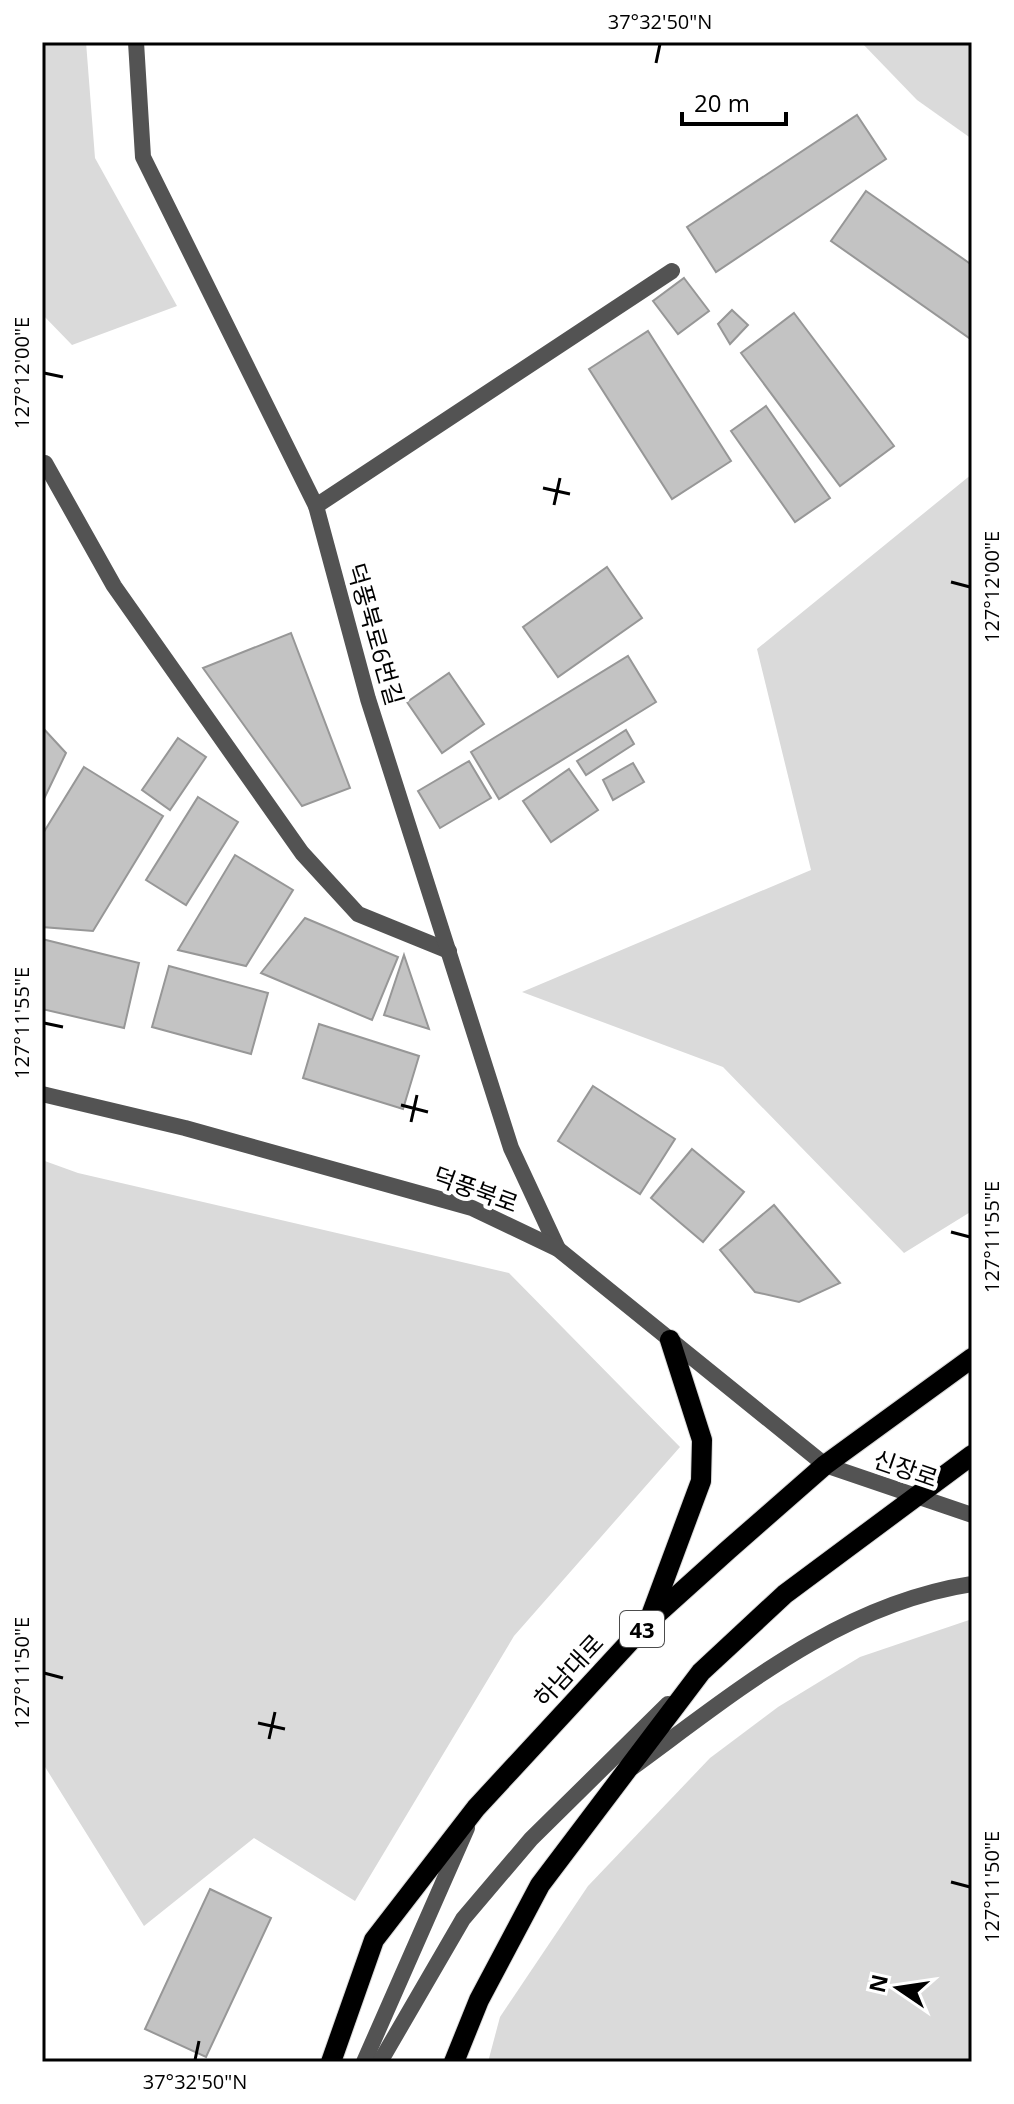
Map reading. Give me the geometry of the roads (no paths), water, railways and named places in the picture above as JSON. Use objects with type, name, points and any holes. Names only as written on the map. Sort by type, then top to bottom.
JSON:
[{"type":"main road","points":[[648,1622],[701,1481],[702,1440],[670,1340]]},
{"type":"main road","name":"하남대로","points":[[331,2062],[374,1940],[476,1808],[648,1622],[825,1465],[972,1358]]},
{"type":"main road","points":[[454,2062],[479,2000],[540,1885],[701,1672],[785,1594],[972,1455]]},
{"type":"street","name":"덕풍북로6번길","points":[[136,42],[143,157],[316,506],[368,699],[511,1148],[558,1249]]},
{"type":"street","points":[[316,506],[672,271]]},
{"type":"street","points":[[45,463],[114,586],[302,853],[358,914],[449,951]]},
{"type":"street","name":"덕풍북로","points":[[42,1094],[185,1128],[472,1208],[558,1249],[825,1465]]},
{"type":"street","name":"신장로","points":[[825,1465],[972,1515]]},
{"type":"street","points":[[629,1771],[771,1666],[864,1615],[942,1589],[972,1584]]},
{"type":"street","points":[[380,2062],[463,1919],[531,1839],[701,1672]]},
{"type":"street","points":[[364,2062],[476,1808]]}]
